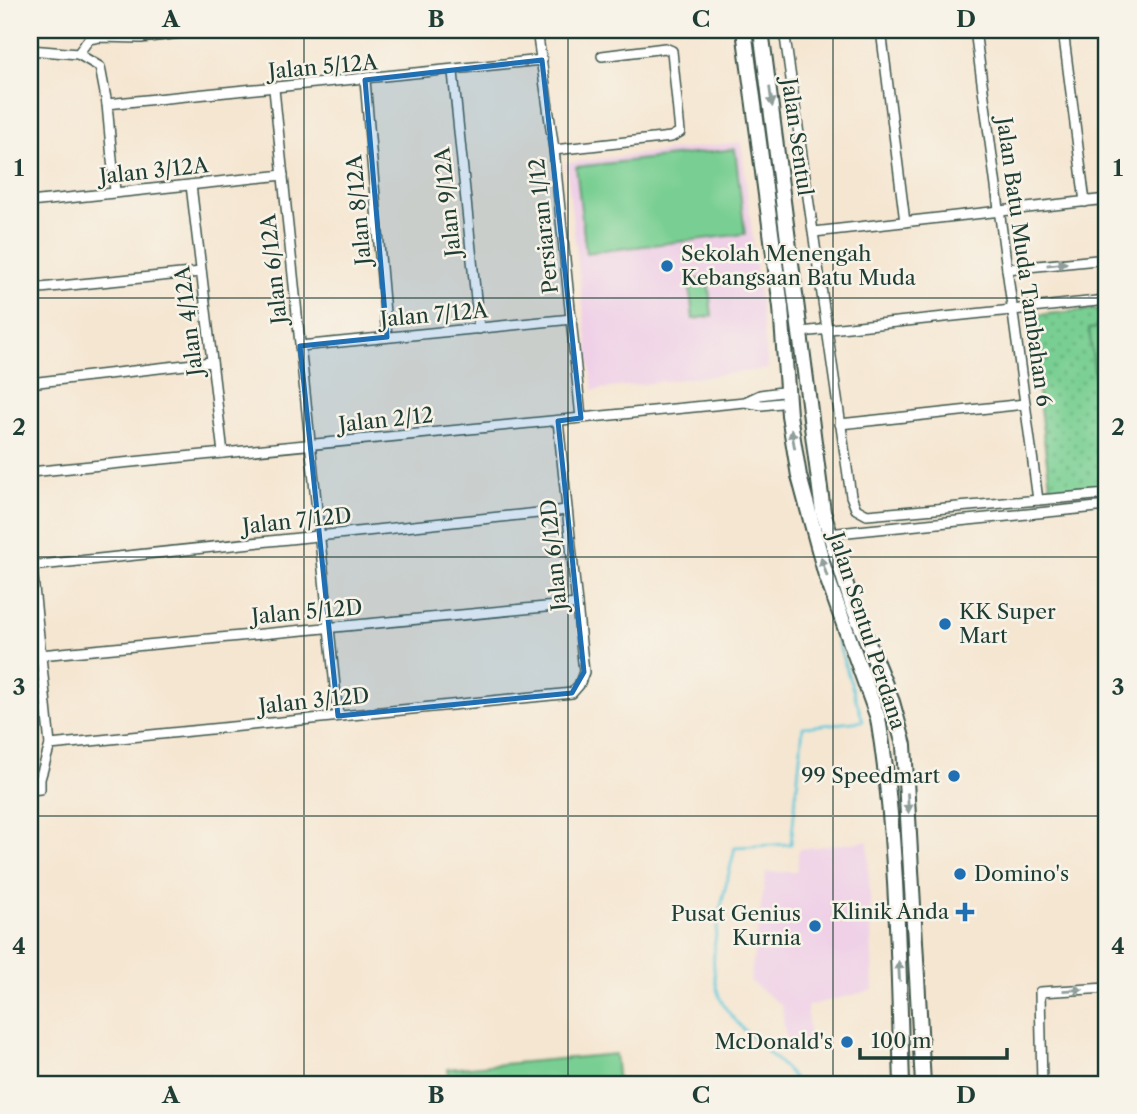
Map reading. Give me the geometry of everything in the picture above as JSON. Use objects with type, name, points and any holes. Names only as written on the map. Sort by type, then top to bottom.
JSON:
[{"type":"main road","name":"Jalan Sentul","points":[[744,30],[780,307]]},
{"type":"main road","name":"Jalan Sentul","points":[[761,30],[808,378]]},
{"type":"main road","points":[[780,307],[801,332],[786,358]]},
{"type":"main road","name":"Jalan Sentul Perdana","points":[[780,307],[809,522],[878,718],[886,766],[896,898],[902,1084]]},
{"type":"main road","points":[[808,378],[792,396],[812,413]]},
{"type":"main road","points":[[808,378],[812,413]]},
{"type":"main road","name":"Jalan Sentul Perdana","points":[[812,413],[818,482],[828,534],[900,741],[922,1084]]},
{"type":"main road","points":[[878,718],[900,741],[886,766]]},
{"type":"street","points":[[78,54],[89,39],[99,37],[141,38],[204,30]]},
{"type":"street","name":"Persiaran 1/12","points":[[537,30],[554,150],[581,418]]},
{"type":"street","points":[[784,30],[851,496],[856,509],[867,514],[1107,494]]},
{"type":"street","points":[[881,30],[905,222]]},
{"type":"street","name":"Jalan Batu Muda Tambahan 6","points":[[975,30],[1038,500]]},
{"type":"street","points":[[1063,30],[1086,202]]},
{"type":"street","points":[[554,150],[671,137],[680,132],[672,51],[666,48],[602,56]]},
{"type":"street","points":[[30,50],[78,54],[100,67],[107,104],[115,192]]},
{"type":"street","name":"Jalan 5/12A","points":[[107,104],[453,72],[542,60]]},
{"type":"street","name":"Jalan 9/12A","points":[[453,72],[479,329]]},
{"type":"street","name":"Jalan 8/12A","points":[[365,80],[387,337]]},
{"type":"street","name":"Jalan 6/12A","points":[[274,89],[338,716]]},
{"type":"street","name":"Jalan 3/12A","points":[[30,202],[282,175]]},
{"type":"street","name":"Jalan 4/12A","points":[[191,185],[223,453]]},
{"type":"street","points":[[814,232],[1107,199]]},
{"type":"street","points":[[1007,270],[1107,259]]},
{"type":"street","points":[[30,289],[201,272]]},
{"type":"street","points":[[801,332],[1107,300]]},
{"type":"street","name":"Jalan 7/12A","points":[[300,346],[572,319]]},
{"type":"street","points":[[30,383],[211,362]]},
{"type":"street","name":"Jalan 2/12","points":[[30,472],[745,402],[760,395],[792,396]]},
{"type":"street","points":[[841,424],[1025,404]]},
{"type":"street","name":"Jalan 6/12D","points":[[558,421],[584,672],[579,685]]},
{"type":"street","points":[[828,534],[1107,506]]},
{"type":"street","name":"Jalan 7/12D","points":[[32,566],[567,510]]},
{"type":"street","points":[[30,548],[50,745],[37,783],[30,790]]},
{"type":"street","name":"Jalan 5/12D","points":[[40,655],[577,604]]},
{"type":"street","name":"Jalan 3/12D","points":[[50,745],[572,693],[579,685]]},
{"type":"street","points":[[1042,1084],[1040,992],[1107,988]]},
{"type":"highlighted area","points":[[542,60],[581,418],[558,421],[584,672],[572,693],[338,716],[300,346],[387,337],[365,80]]},
{"type":"shaded area","name":"Sekolah Menengah Kebangsaan Batu Muda","points":[[741,142],[768,369],[593,390],[566,163]]},
{"type":"shaded area","name":"Pusat Genius Kurnia","points":[[868,841],[873,990],[807,1006],[810,1047],[786,1044],[782,1006],[750,981],[766,872],[797,872],[799,849]]},
{"type":"green space","points":[[735,149],[745,234],[586,253],[576,167]]},
{"type":"green space","points":[[708,278],[712,316],[693,319],[689,280]]},
{"type":"green space","points":[[1107,308],[1107,484],[1051,493],[1028,316]]},
{"type":"green space","points":[[1107,327],[1107,463],[1106,463],[1089,329]]},
{"type":"green space","points":[[615,1054],[618,1084],[450,1084],[448,1069]]},
{"type":"waterway","points":[[799,1084],[727,1010],[718,994],[714,953],[716,931],[735,847],[791,844],[803,727],[863,721],[837,640]]},
{"type":"place","name":"Sekolah Menengah Kebangsaan Batu Muda","points":[[667,266]]},
{"type":"place","name":"KK Super Mart","points":[[945,624]]},
{"type":"place","name":"99 Speedmart","points":[[954,776]]},
{"type":"place","name":"Domino's","points":[[960,874]]},
{"type":"place","name":"Klinik Anda","points":[[965,912]]},
{"type":"place","name":"Pusat Genius Kurnia","points":[[815,926]]},
{"type":"place","name":"McDonald's","points":[[847,1042]]}]
